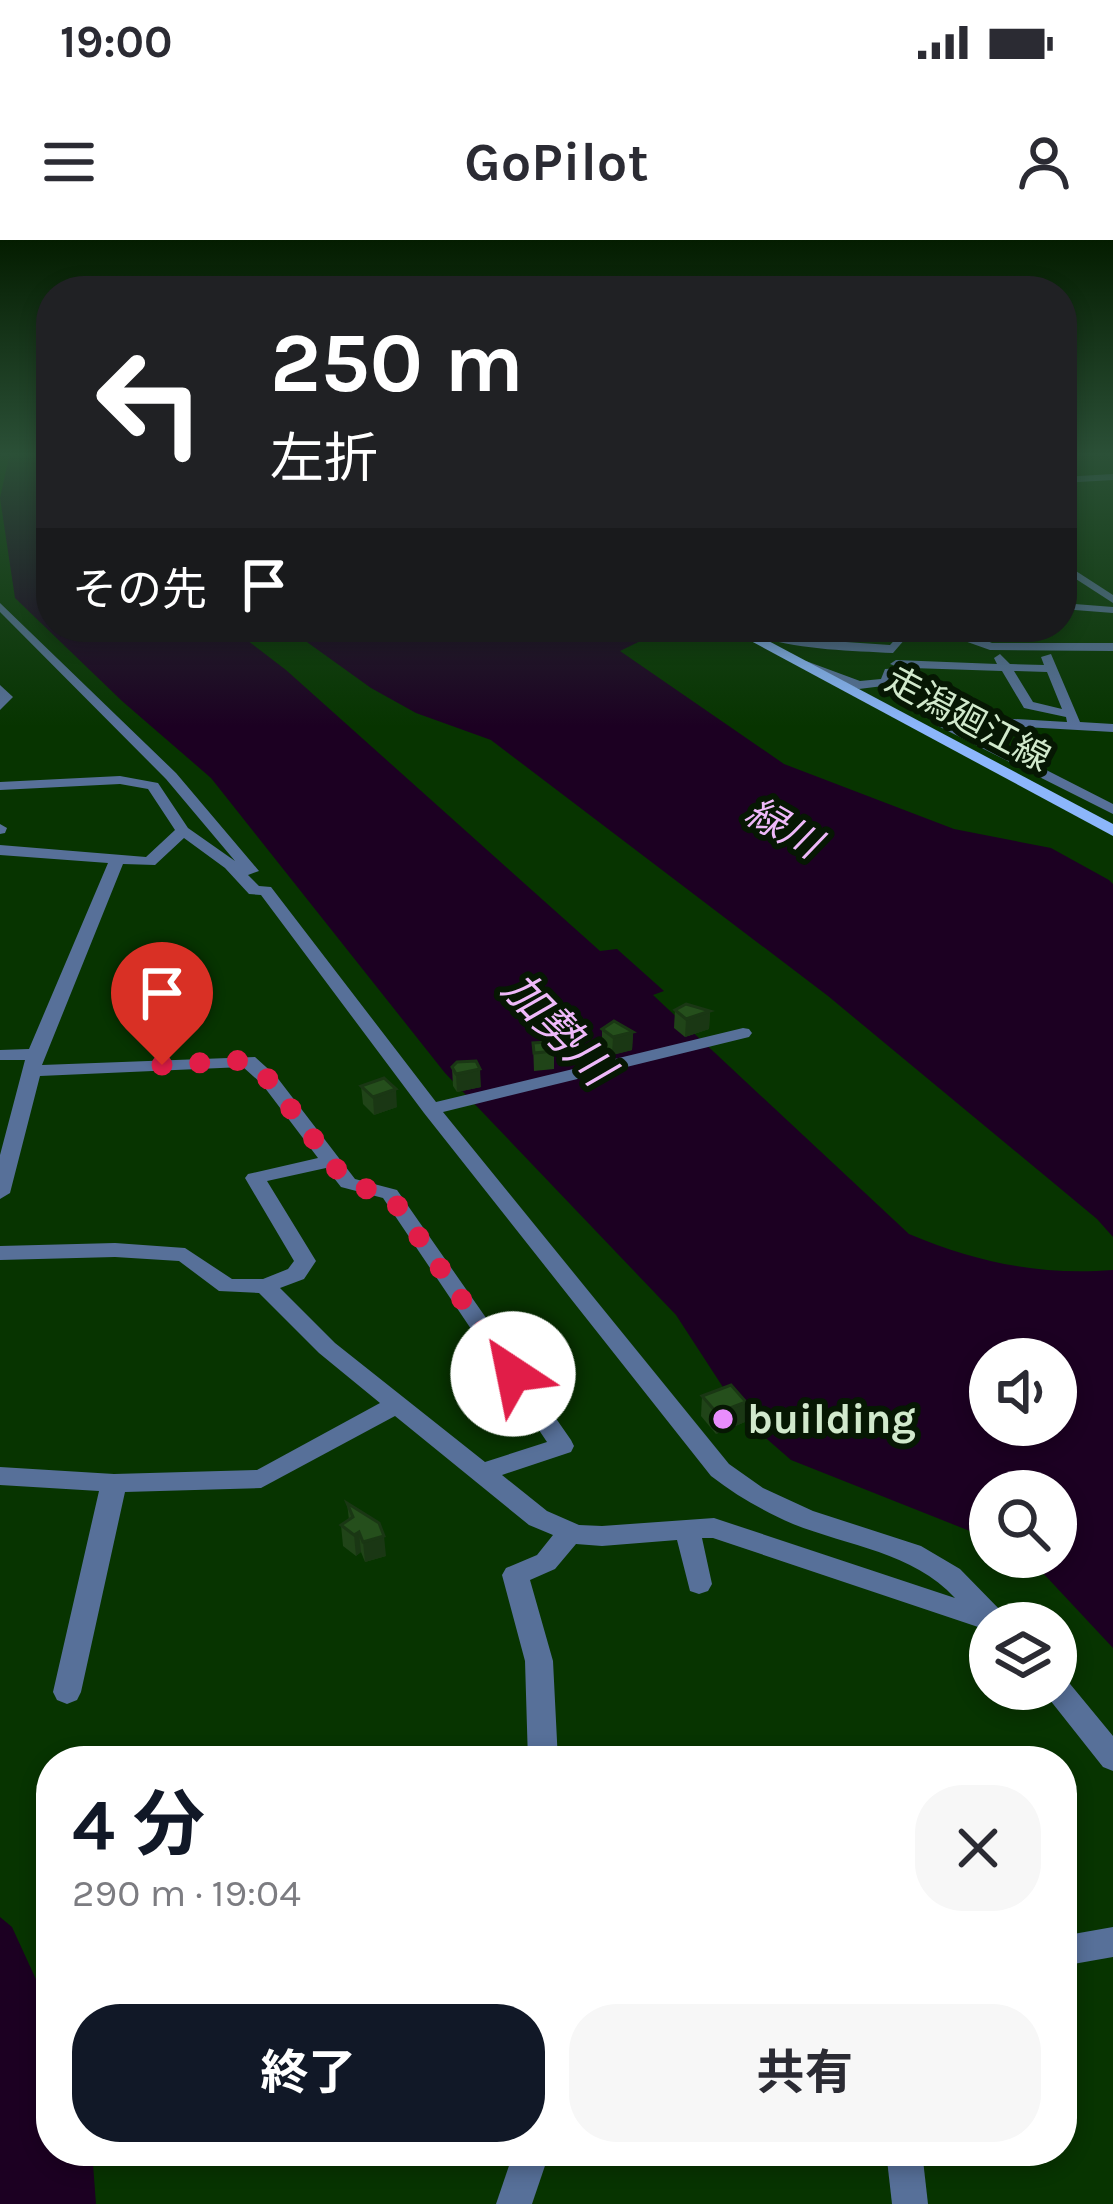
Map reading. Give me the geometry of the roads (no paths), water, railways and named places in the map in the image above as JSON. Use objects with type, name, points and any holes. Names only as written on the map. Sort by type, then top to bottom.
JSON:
[{"type":"main road","name":"走潟廻江線","points":[[760,642],[1113,831]]},
{"type":"street","points":[[1077,577],[1113,600]]},
{"type":"street","points":[[1096,589],[1113,588]]},
{"type":"street","points":[[0,606],[36,642]]},
{"type":"street","points":[[1077,607],[1113,610]]},
{"type":"street","points":[[1089,633],[1113,634]]},
{"type":"street","points":[[36,642],[171,776],[720,1470],[754,1495],[803,1517],[912,1553],[951,1576],[975,1602]]},
{"type":"street","points":[[812,642],[892,649],[897,642]]},
{"type":"street","points":[[984,642],[1007,667],[1014,688],[1028,705],[1073,721]]},
{"type":"street","points":[[990,646],[1113,647]]},
{"type":"street","points":[[1042,646],[1073,721]]},
{"type":"street","points":[[802,664],[859,685],[886,682],[889,672],[927,670],[925,665]]},
{"type":"street","points":[[896,664],[1054,669]]},
{"type":"street","points":[[0,689],[7,697],[0,706]]},
{"type":"street","points":[[929,697],[941,722],[1113,810]]},
{"type":"street","points":[[943,718],[1073,721],[1113,728]]},
{"type":"street","points":[[0,786],[144,781],[153,786],[183,831],[230,865],[255,891],[265,890]]},
{"type":"street","points":[[0,850],[150,862],[183,831]]},
{"type":"street","points":[[0,1193],[35,1062],[117,860]]},
{"type":"street","points":[[437,1109],[743,1033]]},
{"type":"street","points":[[0,1055],[35,1062],[248,1060],[269,1080],[348,1184],[390,1195],[562,1446],[483,1472]]},
{"type":"street","points":[[0,1252],[185,1255],[227,1286],[265,1286],[296,1274],[305,1261],[255,1178],[330,1161]]},
{"type":"street","points":[[265,1286],[327,1348],[538,1518],[571,1532],[602,1536],[687,1535],[714,1528],[969,1614]]},
{"type":"street","points":[[0,1476],[114,1484],[261,1479],[395,1405]]},
{"type":"street","points":[[67,1692],[114,1484]]},
{"type":"street","points":[[543,1746],[539,1661],[515,1575],[546,1562],[571,1532]]},
{"type":"street","points":[[687,1535],[699,1584]]},
{"type":"street","points":[[1074,1710],[1113,1758]]},
{"type":"street","points":[[1077,1948],[1113,1942]]},
{"type":"street","points":[[514,2204],[527,2166]]},
{"type":"street","points":[[906,2166],[910,2204]]},
{"type":"water","points":[[7,544],[36,544],[36,618],[15,598]]},
{"type":"water","name":"加勢川","points":[[61,642],[250,642],[600,951],[617,949],[664,991],[653,995],[909,1234],[1009,1265],[1113,1270],[1113,1648],[1077,1609],[1077,1602],[1070,1602],[1048,1578],[1077,1578],[1077,1470],[969,1470],[969,1531],[791,1460],[743,1418],[676,1315],[445,1073],[211,778]]},
{"type":"water","name":"緑川","points":[[307,642],[638,642],[620,651],[784,764],[954,829],[1051,848],[1109,880],[1113,884],[1113,1237],[828,996],[491,740],[416,713]]},
{"type":"water","points":[[0,1917],[12,1927],[36,1979],[36,2166],[93,2166],[96,2204],[0,2204]]},
{"type":"place","name":"building","points":[[723,1419]]}]
